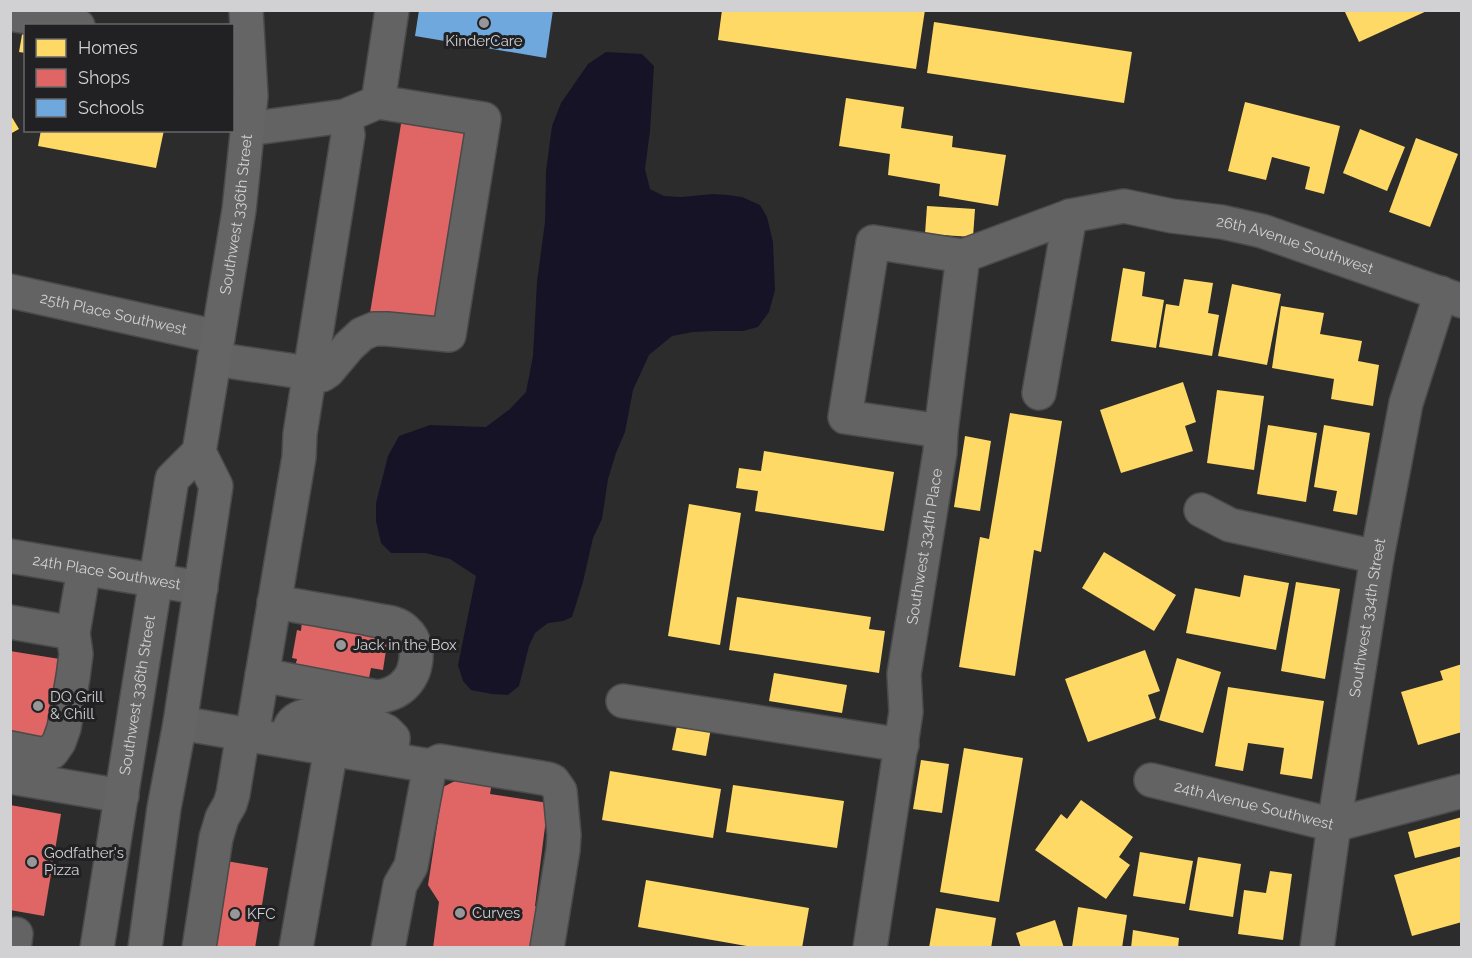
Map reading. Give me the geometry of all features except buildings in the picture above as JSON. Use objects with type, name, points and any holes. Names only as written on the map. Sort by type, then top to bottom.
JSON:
[{"type":"main road","name":"Southwest 336th Street","points":[[105,939],[122,796],[172,479],[200,452],[239,210],[251,96],[246,10]]},
{"type":"main road","points":[[145,948],[164,808],[180,723],[216,486],[200,452]]},
{"type":"street","points":[[378,102],[392,10]]},
{"type":"street","points":[[10,14],[67,24]]},
{"type":"street","points":[[248,129],[345,116],[378,102],[484,119],[449,335],[374,329],[362,334],[328,371],[322,375],[310,374]]},
{"type":"street","points":[[199,948],[216,838],[233,794],[262,675],[299,457],[300,434],[348,135],[345,116]]},
{"type":"street","name":"26th Avenue Southwest","points":[[1070,216],[1125,206],[1172,216],[1222,222],[1262,231],[1451,297]]},
{"type":"street","points":[[941,431],[845,417],[873,242],[963,256],[1070,216]]},
{"type":"street","points":[[1039,393],[1070,216]]},
{"type":"street","name":"Southwest 334th Place","points":[[870,948],[902,745],[906,712],[904,674],[940,453],[963,256]]},
{"type":"street","name":"25th Place Southwest","points":[[10,291],[310,374]]},
{"type":"street","name":"Southwest 334th Street","points":[[1317,948],[1334,825],[1377,556],[1406,403],[1451,297]]},
{"type":"street","points":[[1201,510],[1230,525],[1377,556]]},
{"type":"street","name":"24th Place Southwest","points":[[10,556],[201,588]]},
{"type":"street","points":[[10,748],[40,754],[52,752],[64,728],[73,677],[74,633],[84,569]]},
{"type":"street","points":[[262,675],[377,697],[387,696],[398,691],[405,684],[410,677],[417,656],[416,646],[411,637],[405,629],[396,624],[274,602]]},
{"type":"street","points":[[10,622],[74,633]]},
{"type":"street","points":[[623,701],[902,745]]},
{"type":"street","points":[[286,741],[293,720],[304,716],[380,728],[393,738],[391,759]]},
{"type":"street","points":[[180,723],[430,766],[440,761],[553,781],[560,791],[564,835],[547,948]]},
{"type":"street","points":[[296,948],[331,749]]},
{"type":"street","points":[[388,948],[400,885],[411,866],[430,766]]},
{"type":"street","points":[[10,777],[122,796]]},
{"type":"street","name":"24th Avenue Southwest","points":[[1151,780],[1334,825],[1461,791]]},
{"type":"shaded area","points":[[606,52],[642,54],[654,66],[645,169],[650,189],[664,196],[713,194],[742,197],[760,205],[767,217],[773,242],[775,290],[769,312],[758,327],[743,331],[693,332],[672,336],[649,355],[633,390],[625,432],[608,479],[602,519],[593,538],[572,617],[548,623],[535,633],[529,646],[519,686],[508,695],[471,690],[463,681],[458,665],[476,576],[450,559],[425,553],[391,553],[381,543],[376,521],[376,503],[388,456],[399,436],[430,425],[486,427],[510,409],[526,392],[533,356],[537,282],[545,222],[546,171],[552,126],[561,103],[588,64]]},
{"type":"place","name":"KinderCare","points":[[484,23]]},
{"type":"place","name":"Jack in the Box","points":[[341,645]]},
{"type":"place","name":"DQ Grill & Chill","points":[[38,706]]},
{"type":"place","name":"Godfather's Pizza","points":[[32,862]]},
{"type":"place","name":"Curves","points":[[460,913]]},
{"type":"place","name":"KFC","points":[[235,914]]}]
